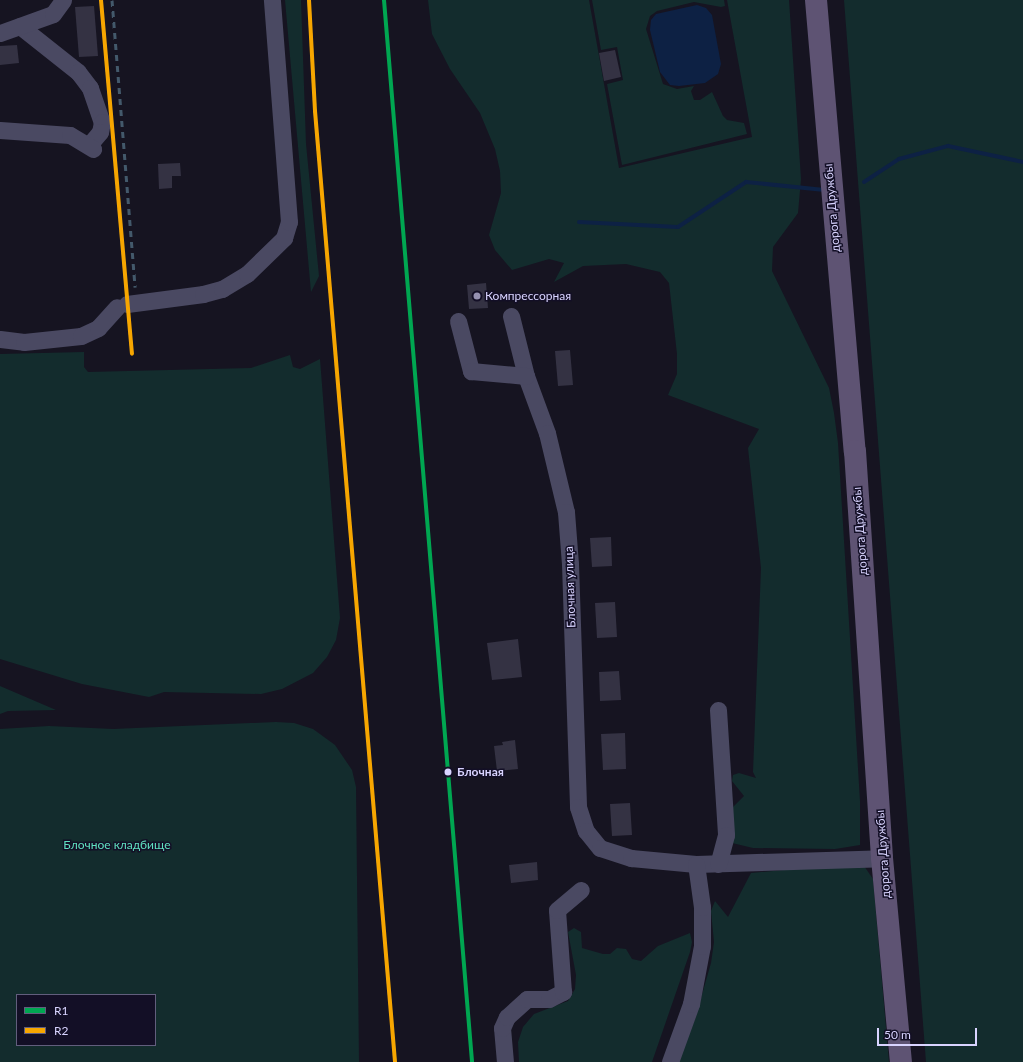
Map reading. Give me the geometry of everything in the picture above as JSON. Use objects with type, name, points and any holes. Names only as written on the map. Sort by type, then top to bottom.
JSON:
[{"type":"main road","name":"дорога Дружбы","points":[[816,0],[855,452],[882,858],[901,1062]]},
{"type":"street","points":[[0,33],[53,14],[63,0]]},
{"type":"street","points":[[0,339],[24,342],[81,336],[98,328],[122,306],[203,294],[222,289],[247,274],[284,238],[289,222],[272,0]]},
{"type":"street","points":[[0,130],[70,135],[91,147],[100,132],[102,122],[90,88],[78,72],[20,26]]},
{"type":"street","name":"Блочная улица","points":[[511,316],[526,376],[547,433],[566,512],[570,564],[578,807],[586,832],[600,848],[610,852],[631,858],[696,864],[882,858]]},
{"type":"street","points":[[458,321],[471,371],[526,376]]},
{"type":"street","points":[[718,710],[726,835],[718,864]]},
{"type":"street","points":[[670,1062],[691,1004],[700,963],[703,930],[696,864]]},
{"type":"street","points":[[504,1062],[502,1028],[507,1017],[527,999],[549,999],[563,992],[557,910],[581,890]]},
{"type":"green space","points":[[285,0],[301,0],[306,144],[319,276],[311,292]]},
{"type":"green space","points":[[428,0],[589,0],[619,168],[752,137],[727,0],[789,0],[801,179],[798,213],[773,247],[772,271],[829,388],[834,413],[838,443],[860,801],[860,845],[835,849],[753,848],[728,842],[731,809],[744,796],[732,781],[733,775],[739,773],[756,778],[753,772],[761,568],[748,448],[759,429],[668,395],[677,374],[677,354],[669,283],[660,272],[626,264],[583,266],[554,282],[564,263],[549,259],[512,270],[495,250],[489,235],[501,193],[500,171],[495,149],[480,113],[450,69],[432,34]]},
{"type":"green space","points":[[592,0],[724,0],[725,6],[721,7],[694,2],[657,11],[650,16],[646,29],[663,84],[677,89],[694,86],[691,91],[694,100],[700,100],[712,92],[723,116],[727,120],[744,123],[747,134],[622,165],[607,84],[623,80],[617,47],[601,50]]},
{"type":"green space","points":[[844,0],[1023,0],[1023,1062],[926,1062]]},
{"type":"green space","points":[[84,352],[84,367],[88,372],[251,368],[290,355],[293,367],[300,369],[320,359],[340,618],[336,640],[327,657],[313,673],[282,689],[261,694],[164,692],[149,697],[82,684],[0,659],[0,354]]},
{"type":"green space","points":[[0,686],[56,710],[8,711],[0,714]]},
{"type":"green space","name":"Блочное кладбище","points":[[276,722],[294,723],[313,729],[335,745],[352,770],[356,787],[359,1062],[0,1062],[0,729],[49,726],[113,729]]},
{"type":"green space","points":[[862,863],[873,879],[889,1062],[678,1062],[695,1019],[711,963],[714,942],[711,911],[715,901],[728,917],[751,873]]},
{"type":"green space","points":[[574,928],[581,932],[582,948],[603,954],[610,954],[617,948],[626,949],[632,959],[641,961],[658,946],[690,933],[692,942],[690,952],[652,1062],[519,1062],[518,1042],[523,1027],[534,1014],[568,1001],[575,989],[576,975],[568,932]]},
{"type":"water","points":[[697,5],[706,8],[712,15],[721,64],[718,74],[705,83],[679,86],[670,85],[660,72],[650,30],[651,20],[656,14]]},
{"type":"building","points":[[94,6],[98,56],[79,57],[75,7]]},
{"type":"building","points":[[17,45],[19,63],[0,65],[0,46]]},
{"type":"building","points":[[615,50],[621,77],[604,81],[599,53]]},
{"type":"building","points":[[180,163],[181,176],[172,176],[172,188],[159,189],[158,164]]},
{"type":"building","name":"Компрессорная","points":[[486,283],[488,308],[469,309],[467,285]]},
{"type":"building","points":[[570,350],[573,385],[558,386],[555,351]]},
{"type":"building","points":[[611,537],[612,566],[592,567],[590,538]]},
{"type":"building","points":[[615,602],[617,637],[597,638],[595,603]]},
{"type":"building","points":[[518,639],[522,677],[492,680],[487,643]]},
{"type":"building","points":[[619,671],[621,700],[600,701],[599,672]]},
{"type":"building","points":[[625,733],[626,769],[603,770],[601,734]]},
{"type":"building","points":[[515,740],[518,769],[497,771],[494,746],[503,745],[502,742]]},
{"type":"building","points":[[630,803],[632,835],[612,836],[610,804]]},
{"type":"building","points":[[537,862],[538,880],[511,883],[509,865]]},
{"type":"waterway","points":[[864,182],[899,159],[948,146],[1023,162]]},
{"type":"waterway","points":[[579,222],[678,227],[746,182],[825,190]]},
{"type":"railway","points":[[101,0],[132,354]]},
{"type":"railway","points":[[112,0],[135,287]]},
{"type":"railway","points":[[309,0],[315,111],[395,1062]]},
{"type":"transit line","name":"R2","points":[[101,0],[132,354]]},
{"type":"transit line","name":"R2","points":[[309,0],[315,111],[395,1062]]},
{"type":"transit line","name":"R1","points":[[384,0],[472,1062]]},
{"type":"place","name":"Компрессорная","points":[[477,296]]},
{"type":"place","name":"Блочная","points":[[448,772]]}]
